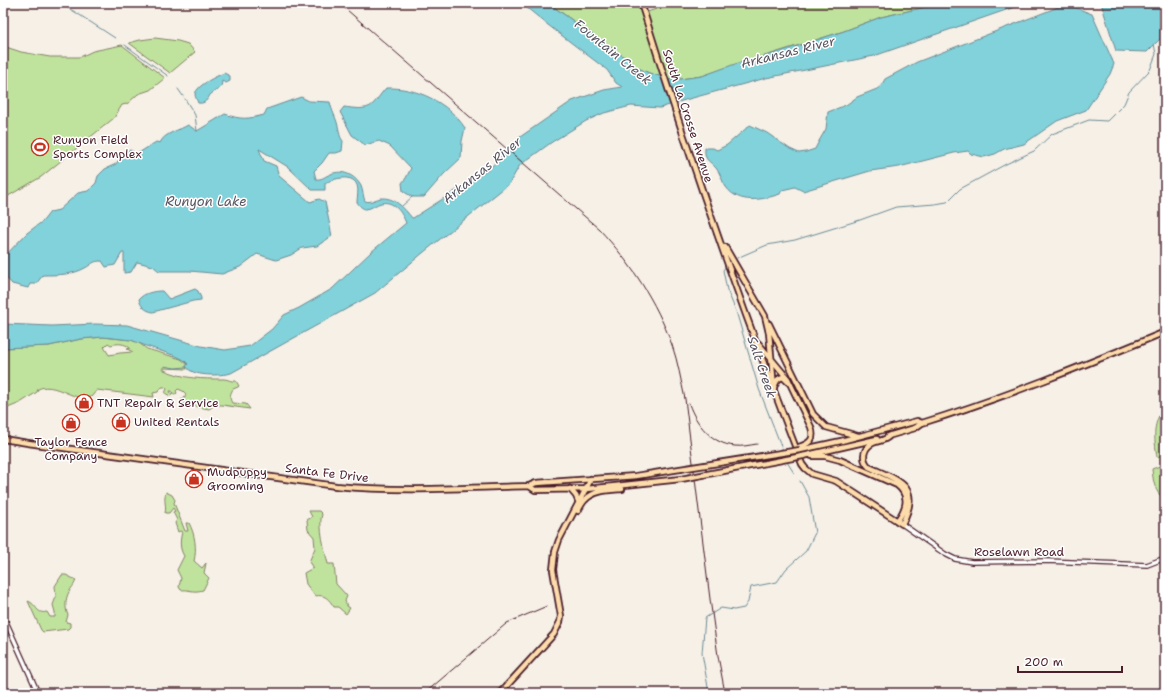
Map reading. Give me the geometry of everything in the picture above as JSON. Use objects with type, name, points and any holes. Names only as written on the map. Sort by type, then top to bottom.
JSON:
[{"type":"main road","name":"South La Crosse Avenue","points":[[641,3],[680,125],[718,235],[775,396],[794,443]]},
{"type":"main road","name":"South La Crosse Avenue","points":[[718,235],[765,316],[769,333],[775,396]]},
{"type":"main road","points":[[765,316],[813,414],[826,427],[858,436]]},
{"type":"main road","points":[[922,423],[917,421],[773,455],[636,476],[536,482],[529,486],[535,490],[586,489],[681,479],[803,456],[890,435],[915,428],[922,423],[977,406],[1030,387],[1165,332]]},
{"type":"main road","points":[[756,340],[784,372],[813,432],[809,444],[800,449]]},
{"type":"main road","points":[[774,386],[776,381],[780,378],[786,379],[790,383]]},
{"type":"main road","points":[[890,435],[887,439],[872,443],[866,449],[864,458],[869,467],[898,480],[906,488],[910,498],[910,506],[902,524]]},
{"type":"main road","name":"Santa Fe Drive","points":[[3,439],[336,486],[392,490],[529,486]]},
{"type":"main road","name":"Roselawn Road","points":[[794,443],[802,464],[809,472],[836,481],[902,524]]},
{"type":"main road","points":[[803,456],[825,456],[840,460],[897,485],[904,493],[906,499],[904,511],[897,521]]},
{"type":"main road","points":[[500,693],[558,628],[561,616],[553,563],[555,552],[559,540],[592,479]]},
{"type":"main road","points":[[568,523],[585,499],[592,494],[637,487],[640,484]]},
{"type":"main road","points":[[570,489],[576,496],[579,503]]},
{"type":"street","name":"Roselawn Road","points":[[902,524],[945,554],[955,559],[972,562],[1046,561],[1147,565],[1165,558]]},
{"type":"street","points":[[3,615],[38,693]]},
{"type":"green space","points":[[548,3],[589,3],[606,6],[611,5],[620,8],[624,5],[624,3],[637,3],[641,11],[644,13],[675,3],[944,3],[881,17],[844,31],[702,76],[673,80],[638,68]]},
{"type":"green space","points":[[155,38],[188,44],[195,52],[170,73],[129,43]]},
{"type":"green space","name":"Runyon Field Sports Complex","points":[[122,45],[165,78],[150,90],[138,94],[127,104],[122,105],[114,118],[41,177],[3,199],[3,46],[21,52],[50,57],[80,57],[93,51]]},
{"type":"green space","points":[[103,337],[131,340],[139,343],[147,349],[181,359],[188,365],[186,366],[187,369],[164,368],[164,370],[193,378],[236,381],[239,386],[232,391],[230,399],[232,403],[246,404],[250,409],[215,405],[209,409],[184,404],[181,409],[183,401],[181,400],[184,399],[186,394],[178,389],[176,394],[173,394],[172,391],[170,391],[172,395],[170,396],[165,393],[167,389],[165,387],[162,387],[158,392],[153,393],[154,397],[97,390],[91,397],[78,397],[53,388],[43,387],[38,389],[37,392],[20,403],[3,410],[3,348],[49,346],[81,339]],"holes":[[[108,343],[111,345],[123,344],[128,346],[130,348],[127,349],[133,352],[109,355],[104,347]]]},
{"type":"green space","points":[[1165,406],[1165,454],[1157,457],[1155,430],[1158,418]]},
{"type":"green space","points":[[1165,464],[1165,499],[1156,490],[1152,469]]},
{"type":"green space","points":[[166,492],[172,495],[175,500],[174,503],[185,531],[188,531],[186,523],[189,523],[191,527],[195,547],[194,561],[202,568],[206,563],[204,573],[209,578],[203,590],[181,590],[179,587],[181,578],[177,570],[184,556],[180,544],[182,532],[178,532],[175,523],[177,520],[173,512],[175,511],[173,508],[169,513],[165,513]]},
{"type":"green space","points":[[309,511],[319,511],[322,514],[321,532],[328,564],[334,564],[336,584],[347,596],[345,601],[347,606],[350,608],[346,614],[338,607],[334,607],[326,598],[315,596],[306,584],[304,573],[313,568],[309,562],[315,548],[314,537],[308,530],[307,520],[312,517]]},
{"type":"green space","points":[[62,575],[66,575],[76,580],[66,601],[68,615],[66,622],[70,623],[70,627],[68,629],[43,632],[28,601],[31,602],[39,611],[43,613],[47,612],[50,617],[55,617],[53,605],[56,597],[55,586]]},
{"type":"water","points":[[521,3],[548,3],[638,68],[673,80],[702,76],[735,64],[776,53],[844,31],[881,17],[944,3],[1026,3],[874,56],[766,78],[660,108],[631,106],[604,113],[586,121],[552,142],[520,165],[509,184],[375,293],[231,373],[220,375],[200,374],[189,370],[186,366],[188,364],[176,356],[131,340],[103,337],[81,339],[49,346],[3,348],[3,324],[52,326],[95,324],[127,325],[201,346],[225,350],[250,346],[272,329],[284,315],[332,289],[371,252],[406,223],[397,208],[390,203],[386,203],[379,204],[368,209],[362,208],[357,202],[358,191],[355,181],[347,178],[337,179],[325,183],[325,190],[312,190],[288,167],[259,149],[264,161],[276,166],[279,176],[310,202],[319,199],[325,202],[332,236],[317,246],[302,248],[291,255],[276,260],[257,254],[240,267],[222,274],[190,271],[159,271],[153,266],[137,262],[131,272],[124,273],[124,253],[122,253],[115,265],[106,267],[102,261],[99,261],[75,272],[59,275],[43,275],[36,284],[30,284],[28,288],[12,284],[3,274],[3,258],[27,233],[43,221],[50,212],[59,210],[78,193],[88,191],[96,183],[98,176],[105,169],[116,164],[124,152],[130,150],[137,154],[156,142],[160,143],[169,134],[188,125],[197,131],[225,114],[244,118],[264,115],[267,109],[301,97],[309,101],[330,102],[340,136],[343,141],[342,151],[329,153],[314,171],[316,179],[339,172],[348,174],[352,176],[361,186],[365,201],[381,198],[391,199],[399,204],[413,218],[488,170],[520,137],[572,101],[604,90],[622,87],[616,83],[607,70]]},
{"type":"water","points":[[1101,3],[1165,3],[1165,34],[1147,52],[1116,51]]},
{"type":"water","points":[[1066,4],[1092,14],[1114,64],[1110,74],[1086,110],[1057,121],[1024,144],[1004,149],[995,154],[984,157],[971,154],[968,151],[954,153],[899,167],[870,171],[803,191],[795,187],[782,190],[780,194],[751,200],[737,197],[731,193],[725,185],[718,170],[706,158],[705,148],[713,148],[717,150],[727,145],[750,125],[767,133],[790,149],[799,153],[815,149],[826,129],[828,112],[846,105],[857,97],[877,89],[881,86],[885,79],[917,62]]},
{"type":"water","points":[[224,73],[230,76],[230,81],[226,83],[222,81],[220,88],[210,95],[206,101],[198,103],[195,94],[199,87]]},
{"type":"water","points":[[386,88],[409,90],[430,98],[450,111],[465,128],[462,141],[461,158],[444,174],[424,197],[412,197],[403,191],[402,183],[411,168],[390,146],[379,141],[365,145],[352,135],[340,112],[344,107],[367,108],[375,102]]},
{"type":"water","points":[[195,289],[198,291],[201,300],[153,312],[144,308],[139,299],[149,293],[162,291],[169,299]]},
{"type":"waterway","points":[[59,3],[115,38]]},
{"type":"waterway","points":[[737,258],[767,245],[795,240],[896,207],[947,202],[960,189],[1006,164],[1034,151],[1052,134],[1089,120],[1107,121],[1124,104],[1129,92],[1150,70],[1156,54],[1154,44]]},
{"type":"waterway","points":[[125,45],[168,76]]},
{"type":"waterway","points":[[178,89],[183,96]]},
{"type":"waterway","points":[[185,99],[195,115],[197,131]]},
{"type":"waterway","points":[[402,206],[412,197]]},
{"type":"waterway","name":"Salt Creek","points":[[726,266],[723,270],[727,290],[736,311],[759,389],[783,451]]},
{"type":"waterway","points":[[162,369],[164,366],[175,368],[186,367]]},
{"type":"waterway","name":"Salt Creek","points":[[787,462],[794,473]]},
{"type":"waterway","name":"Salt Creek","points":[[709,693],[702,653],[705,618],[721,608],[734,610],[744,608],[748,602],[751,587],[777,582],[786,569],[806,551],[815,533],[809,497],[800,481]]},
{"type":"railway","points":[[339,3],[599,229],[622,255],[642,283],[666,329],[672,345],[685,399],[710,599],[725,693]]},
{"type":"railway","points":[[689,404],[696,419],[712,437],[727,444],[738,446],[757,444]]},
{"type":"railway","points":[[425,693],[507,623],[547,606]]},
{"type":"place","name":"Runyon Field Sports Complex","points":[[40,147]]},
{"type":"place","name":"TNT Repair & Service","points":[[84,403]]},
{"type":"place","name":"United Rentals","points":[[121,422]]},
{"type":"place","name":"Taylor Fence Company","points":[[71,423]]},
{"type":"place","name":"Mudpuppy Grooming","points":[[194,479]]},
{"type":"water label","name":"Fountain Creek","points":[[613,52]]},
{"type":"water label","name":"Arkansas River","points":[[788,52]]},
{"type":"water label","name":"Arkansas River","points":[[482,170]]},
{"type":"water label","name":"Runyon Lake","points":[[206,201]]}]
